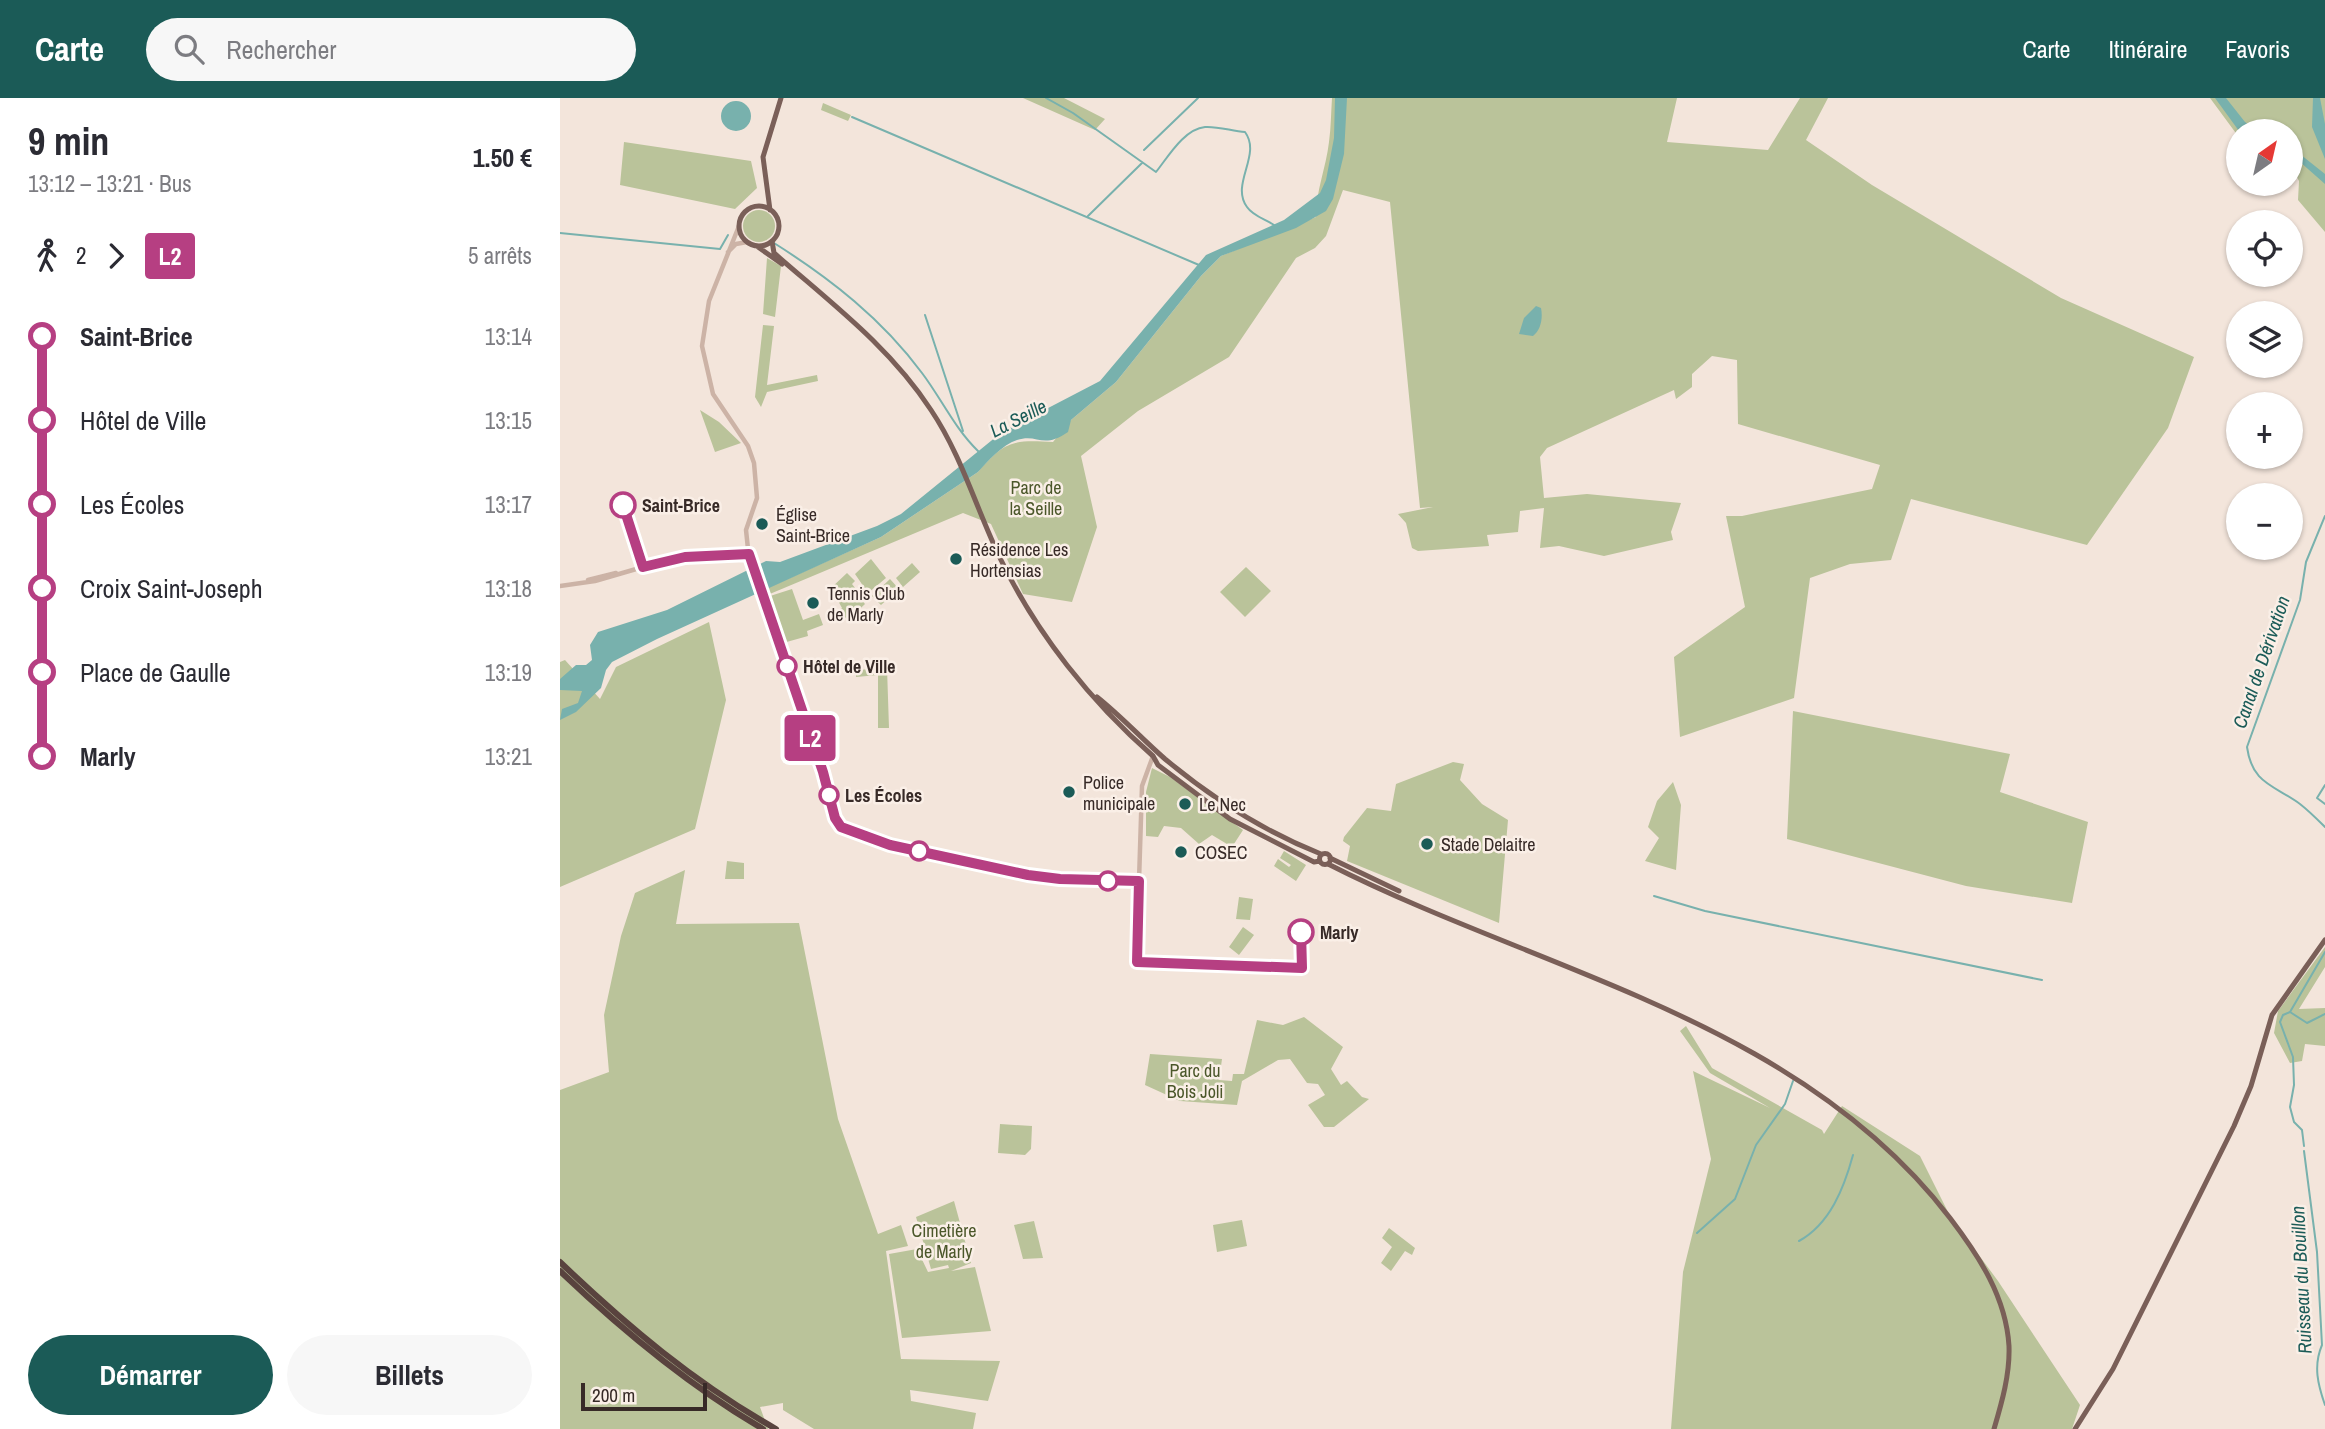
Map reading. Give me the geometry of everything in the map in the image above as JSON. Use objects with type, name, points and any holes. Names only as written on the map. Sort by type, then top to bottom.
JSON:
[{"type":"highway","points":[[560,1262],[631,1332]]},
{"type":"highway","points":[[560,1271],[696,1387],[763,1429]]},
{"type":"highway","points":[[649,1347],[776,1429]]},
{"type":"main road","points":[[781,98],[764,149],[770,210],[779,227],[772,241],[774,253],[793,271]]},
{"type":"main road","points":[[768,196],[760,206],[745,212],[739,226],[747,242],[757,246],[825,295],[876,340]]},
{"type":"main road","points":[[760,206],[770,210]]},
{"type":"main road","points":[[757,246],[772,241]]},
{"type":"main road","points":[[825,295],[845,307],[876,340],[931,410],[956,455],[1018,591],[1058,652],[1089,691],[1155,754],[1226,803],[1320,858]]},
{"type":"main road","points":[[1155,754],[1158,765],[1230,819],[1275,844],[1314,862],[1326,854],[1329,861],[1423,905],[1700,1024],[1753,1051],[1826,1097],[1886,1147],[1957,1227],[1988,1273],[1999,1297],[2009,1349],[2007,1380],[1994,1429]]},
{"type":"main road","points":[[2075,1429],[2113,1369],[2234,1126],[2251,1086],[2272,1015],[2325,940]]},
{"type":"street","points":[[739,226],[726,255],[705,318],[702,346],[713,394],[748,446],[754,463],[757,487],[755,506],[746,530],[749,554],[823,772],[836,821],[845,829],[890,845],[1028,875],[1060,879],[1139,881],[1142,786],[1155,754]]},
{"type":"street","points":[[726,255],[733,246],[747,242]]},
{"type":"street","points":[[560,586],[674,558],[749,554]]},
{"type":"green space","points":[[1023,98],[1064,98],[1105,119],[1095,130]]},
{"type":"green space","name":"Parc de la Seille","points":[[1332,98],[1677,98],[1667,142],[1768,150],[1800,98],[1828,98],[1806,140],[1872,185],[2061,298],[2194,357],[2168,428],[2087,545],[1911,499],[1891,560],[1850,564],[1810,578],[1794,698],[1680,737],[1674,657],[1745,607],[1726,516],[1742,516],[1872,489],[1880,465],[1738,424],[1737,360],[1712,356],[1692,374],[1692,387],[1676,399],[1674,390],[1547,448],[1540,457],[1544,498],[1587,494],[1681,503],[1671,532],[1673,540],[1604,556],[1559,546],[1540,548],[1544,508],[1520,511],[1518,532],[1487,535],[1489,546],[1418,551],[1412,548],[1406,523],[1398,514],[1433,507],[1420,508],[1390,202],[1343,190],[1326,236],[1315,248],[1296,258],[1229,357],[1138,411],[1081,456],[1097,527],[1072,602],[1023,594],[991,524],[963,513],[765,596],[763,590],[881,537],[978,472],[1003,448],[1019,442],[1053,442],[1071,420],[1116,382],[1201,276],[1221,256],[1316,217],[1329,142]]},
{"type":"green space","points":[[2210,98],[2325,98],[2325,232],[2298,200],[2298,196],[2303,196],[2303,119],[2226,120]]},
{"type":"green space","points":[[823,103],[851,115],[848,121],[821,110]]},
{"type":"green space","points":[[624,142],[751,161],[757,188],[735,209],[620,185]]},
{"type":"green space","points":[[759,210],[771,214],[775,226],[771,238],[759,242],[747,238],[743,226],[747,214]]},
{"type":"green space","points":[[767,258],[781,266],[775,317],[763,314]]},
{"type":"green space","points":[[763,325],[774,326],[767,385],[817,375],[818,381],[767,392],[761,407],[755,397]]},
{"type":"green space","points":[[700,410],[719,422],[741,443],[715,452]]},
{"type":"green space","points":[[871,559],[886,578],[868,593],[855,574]]},
{"type":"green space","points":[[912,563],[920,572],[903,587],[896,578]]},
{"type":"green space","points":[[1246,567],[1271,591],[1245,617],[1220,592]]},
{"type":"green space","points":[[847,573],[855,581],[852,584],[865,604],[848,620],[839,611],[842,608],[831,588]]},
{"type":"green space","points":[[890,579],[899,589],[881,605],[872,596]]},
{"type":"green space","points":[[792,589],[803,620],[819,614],[823,625],[807,631],[808,636],[783,643],[767,597]]},
{"type":"green space","points":[[709,622],[726,700],[695,829],[560,887],[560,662],[565,660],[600,699],[616,667]]},
{"type":"green space","points":[[887,668],[889,728],[878,728],[878,675],[856,677],[856,670]]},
{"type":"green space","points":[[1793,711],[2010,754],[2000,792],[2088,822],[2072,903],[1966,886],[1787,839]]},
{"type":"green space","name":"Stade Delaitre","points":[[1453,762],[1464,764],[1460,780],[1482,804],[1508,820],[1499,923],[1347,861],[1350,846],[1343,841],[1344,837],[1367,808],[1391,811],[1396,784]]},
{"type":"green space","points":[[1152,768],[1170,777],[1243,830],[1232,847],[1212,835],[1199,844],[1181,828],[1164,826],[1158,837],[1146,836],[1146,792]]},
{"type":"green space","points":[[1673,782],[1681,805],[1676,870],[1645,861],[1659,838],[1648,827],[1657,801]]},
{"type":"green space","points":[[1284,851],[1306,865],[1296,881],[1274,866],[1278,859],[1289,867],[1291,865],[1280,858]]},
{"type":"green space","points":[[727,861],[744,863],[744,879],[725,879]]},
{"type":"green space","points":[[685,870],[676,924],[799,923],[838,1119],[878,1234],[901,1225],[908,1246],[886,1251],[901,1359],[1000,1361],[988,1401],[910,1390],[911,1401],[976,1413],[973,1429],[814,1429],[783,1410],[783,1403],[760,1407],[768,1429],[560,1429],[560,1090],[609,1072],[604,1015],[621,936],[635,893]]},
{"type":"green space","points":[[1239,897],[1253,899],[1250,920],[1236,919]]},
{"type":"green space","points":[[1243,927],[1254,935],[1239,955],[1229,947]]},
{"type":"green space","points":[[2325,947],[2325,967],[2299,1009],[2325,1008],[2325,1046],[2305,1044],[2302,1061],[2290,1063],[2274,1033],[2278,1011]]},
{"type":"green space","name":"Parc du Bois Joli","points":[[1304,1017],[1343,1047],[1331,1069],[1341,1085],[1347,1081],[1362,1097],[1369,1099],[1334,1127],[1324,1127],[1308,1105],[1325,1095],[1318,1084],[1307,1083],[1290,1059],[1278,1060],[1242,1081],[1237,1105],[1180,1101],[1145,1085],[1150,1054],[1222,1059],[1219,1080],[1232,1081],[1233,1074],[1244,1074],[1257,1020],[1283,1025]]},
{"type":"green space","points":[[1686,1026],[1712,1068],[1822,1130],[1824,1134],[1842,1106],[1920,1156],[1950,1216],[1998,1281],[2080,1405],[2072,1429],[1671,1429],[1683,1272],[1711,1159],[1693,1071],[1770,1108],[1710,1073],[1680,1031]]},
{"type":"green space","points":[[1000,1124],[1032,1126],[1031,1149],[1025,1155],[998,1153]]},
{"type":"green space","name":"Cimetière de Marly","points":[[954,1201],[971,1263],[951,1271],[975,1267],[991,1331],[902,1338],[889,1254],[917,1249],[928,1272],[949,1268],[948,1265],[931,1269],[916,1217]]},
{"type":"green space","points":[[1242,1220],[1247,1246],[1217,1252],[1213,1225]]},
{"type":"green space","points":[[1034,1221],[1043,1258],[1023,1259],[1014,1225]]},
{"type":"green space","points":[[1389,1228],[1415,1248],[1412,1255],[1405,1251],[1391,1271],[1381,1263],[1392,1247],[1382,1238]]},
{"type":"water","points":[[1335,98],[1347,98],[1344,154],[1333,199],[1326,211],[1296,228],[1221,256],[1201,276],[1116,382],[1071,420],[1068,432],[1052,440],[1024,438],[1011,442],[978,472],[881,537],[612,662],[606,670],[601,688],[576,712],[560,720],[562,709],[578,703],[582,691],[560,690],[560,679],[576,665],[586,665],[592,660],[590,645],[598,632],[667,610],[766,561],[780,562],[877,526],[901,514],[1002,432],[1100,381],[1206,255],[1284,220],[1320,193],[1326,180],[1334,138]]},
{"type":"water","points":[[2215,98],[2226,98],[2243,119],[2230,119]]},
{"type":"water","points":[[2313,98],[2320,98],[2325,124],[2325,159],[2312,127]]},
{"type":"water","points":[[736,101],[747,105],[751,116],[747,127],[736,131],[725,127],[721,116],[725,105]]},
{"type":"water","points":[[2303,157],[2325,174],[2325,184],[2303,165]]},
{"type":"water","points":[[1536,306],[1541,308],[1542,312],[1538,330],[1533,336],[1519,334],[1524,318]]},
{"type":"waterway","points":[[1046,98],[1073,113],[1156,172],[1183,138],[1197,129],[1210,127],[1245,132],[1250,150],[1243,179],[1243,198],[1252,213],[1274,225]]},
{"type":"waterway","points":[[1144,150],[1198,98]]},
{"type":"waterway","points":[[852,117],[1199,265]]},
{"type":"waterway","points":[[1088,216],[1142,163]]},
{"type":"waterway","points":[[560,233],[720,249],[728,235]]},
{"type":"waterway","points":[[774,243],[854,301],[890,335],[922,373],[962,433],[978,451]]},
{"type":"waterway","points":[[925,315],[963,431]]},
{"type":"waterway","name":"Canal de Dérivation","points":[[2325,516],[2306,562],[2300,600],[2247,747],[2259,776],[2300,804],[2325,827]]},
{"type":"waterway","points":[[2325,785],[2317,798],[2325,804]]},
{"type":"waterway","points":[[1654,896],[1705,911],[2042,980]]},
{"type":"waterway","points":[[2325,952],[2290,1012],[2307,1023],[2325,1014]]},
{"type":"waterway","name":"Ruisseau du Bouillon","points":[[2290,1012],[2283,1015],[2280,1022],[2293,1057],[2294,1085],[2290,1107],[2294,1122],[2302,1130],[2304,1146]]},
{"type":"waterway","points":[[1697,1233],[1735,1199],[1756,1145],[1785,1104],[1793,1081]]},
{"type":"waterway","name":"Ruisseau du Bouillon","points":[[2304,1151],[2317,1252],[2322,1345],[2318,1375],[2325,1405]]},
{"type":"waterway","points":[[1799,1241],[1819,1225],[1834,1204],[1853,1155]]},
{"type":"bus line","name":"L2","points":[[623,505],[643,567],[674,558],[749,554],[823,772],[835,818],[841,827],[890,845],[1028,875],[1060,879],[1139,881],[1137,962],[1302,968],[1301,932]]},
{"type":"place","name":"Saint-Brice","points":[[623,505]]},
{"type":"place","name":"Église Saint-Brice","points":[[762,524]]},
{"type":"place","name":"Résidence Les Hortensias","points":[[956,559]]},
{"type":"place","name":"Tennis Club de Marly","points":[[813,603]]},
{"type":"place","name":"Hôtel de Ville","points":[[787,666]]},
{"type":"place","name":"Police municipale","points":[[1069,792]]},
{"type":"place","name":"Les Écoles","points":[[829,795]]},
{"type":"place","name":"Le Nec","points":[[1185,804]]},
{"type":"place","name":"Stade Delaitre","points":[[1427,844]]},
{"type":"place","name":"COSEC","points":[[1181,852]]},
{"type":"place","name":"Marly","points":[[1301,932]]},
{"type":"water label","name":"La Seille","points":[[1018,418]]}]
